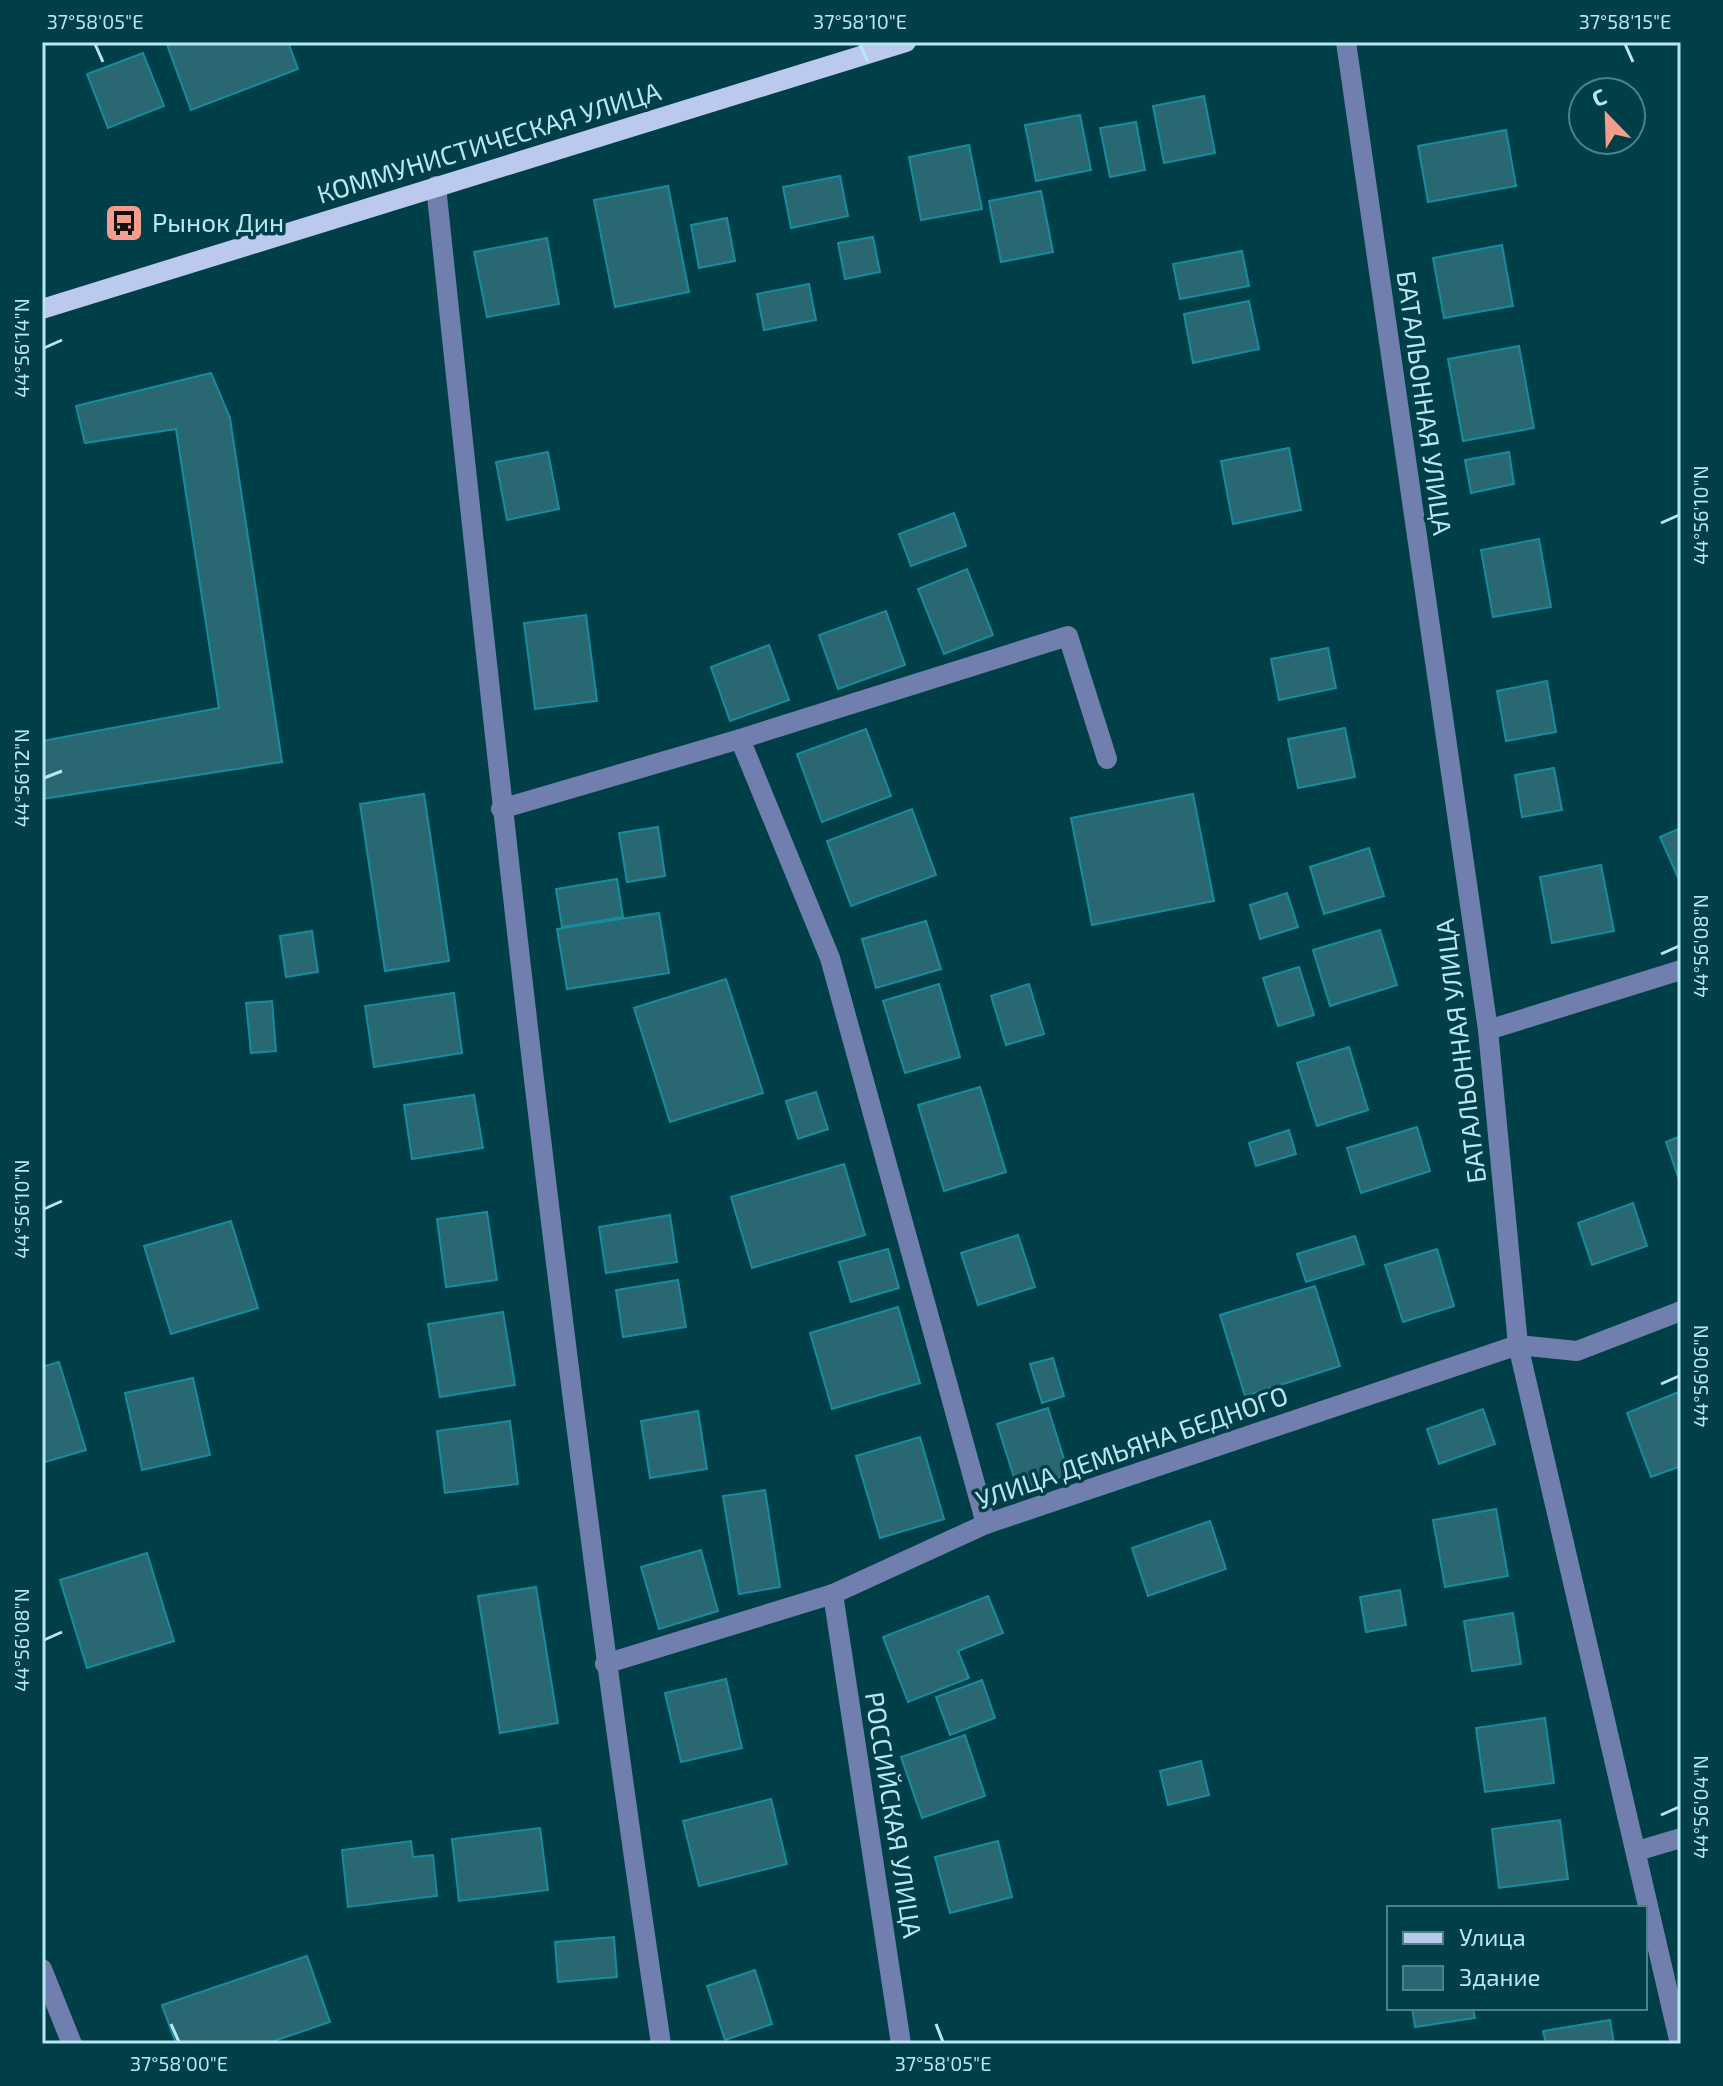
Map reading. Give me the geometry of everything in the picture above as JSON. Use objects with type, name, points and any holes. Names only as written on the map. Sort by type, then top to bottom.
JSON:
[{"type":"main road","name":"КОММУНИСТИЧЕСКАЯ УЛИЦА","points":[[42,309],[906,42]]},
{"type":"street","name":"БАТАЛЬОННАЯ УЛИЦА","points":[[1346,42],[1488,1030],[1518,1345],[1680,2044]]},
{"type":"street","points":[[436,186],[501,809],[605,1664],[661,2044]]},
{"type":"street","points":[[501,809],[740,739],[1068,636],[1107,759]]},
{"type":"street","points":[[740,739],[830,958],[986,1524]]},
{"type":"street","points":[[1488,1030],[1681,970]]},
{"type":"street","name":"УЛИЦА ДЕМЬЯНА БЕДНОГО","points":[[605,1664],[833,1594],[986,1524],[1518,1345],[1577,1351],[1681,1311]]},
{"type":"street","name":"РОССИЙСКАЯ УЛИЦА","points":[[833,1594],[901,2044]]},
{"type":"street","points":[[1637,1851],[1681,1838]]},
{"type":"street","points":[[42,1969],[72,2044]]},
{"type":"building","points":[[166,42],[288,42],[298,69],[191,110]]},
{"type":"building","points":[[143,53],[164,106],[108,128],[87,74]]},
{"type":"building","points":[[1204,96],[1215,153],[1164,163],[1153,106]]},
{"type":"building","points":[[1080,115],[1091,170],[1036,181],[1025,125]]},
{"type":"building","points":[[1136,122],[1145,170],[1110,177],[1100,128]]},
{"type":"building","points":[[1506,130],[1516,186],[1428,202],[1418,146]]},
{"type":"building","points":[[969,145],[982,209],[921,220],[909,157]]},
{"type":"building","points":[[840,176],[848,216],[791,228],[783,187]]},
{"type":"building","points":[[668,186],[689,292],[615,307],[594,200]]},
{"type":"building","points":[[1041,191],[1053,252],[1001,262],[989,201]]},
{"type":"building","points":[[727,218],[735,261],[699,268],[691,225]]},
{"type":"building","points":[[873,237],[880,272],[845,279],[838,243]]},
{"type":"building","points":[[547,238],[559,304],[487,317],[474,252]]},
{"type":"building","points":[[1502,245],[1513,306],[1444,318],[1433,258]]},
{"type":"building","points":[[1242,251],[1249,286],[1180,299],[1173,264]]},
{"type":"building","points":[[809,284],[816,320],[764,330],[757,294]]},
{"type":"building","points":[[1249,301],[1259,349],[1193,363],[1184,314]]},
{"type":"building","points":[[1519,346],[1534,428],[1463,441],[1448,359]]},
{"type":"building","points":[[211,373],[230,418],[282,762],[42,799],[42,741],[219,708],[176,429],[85,443],[76,406]]},
{"type":"building","points":[[1289,448],[1301,510],[1233,524],[1221,461]]},
{"type":"building","points":[[548,452],[559,509],[507,520],[496,462]]},
{"type":"building","points":[[1509,452],[1514,484],[1471,493],[1465,460]]},
{"type":"building","points":[[954,513],[966,546],[911,566],[899,534]]},
{"type":"building","points":[[1539,539],[1551,607],[1493,617],[1481,550]]},
{"type":"building","points":[[967,569],[993,635],[944,654],[918,589]]},
{"type":"building","points":[[886,611],[905,665],[838,689],[819,635]]},
{"type":"building","points":[[586,615],[597,701],[535,709],[524,623]]},
{"type":"building","points":[[769,645],[789,700],[730,721],[711,667]]},
{"type":"building","points":[[1328,648],[1336,688],[1279,700],[1271,659]]},
{"type":"building","points":[[1547,681],[1556,732],[1506,741],[1497,691]]},
{"type":"building","points":[[1345,728],[1355,777],[1298,788],[1288,739]]},
{"type":"building","points":[[866,729],[891,796],[822,822],[797,754]]},
{"type":"building","points":[[1554,768],[1562,810],[1522,817],[1515,775]]},
{"type":"building","points":[[424,794],[449,961],[385,971],[360,804]]},
{"type":"building","points":[[1193,794],[1214,901],[1092,925],[1071,818]]},
{"type":"building","points":[[912,809],[936,875],[851,906],[827,841]]},
{"type":"building","points":[[658,827],[665,876],[627,882],[619,833]]},
{"type":"building","points":[[1681,828],[1681,884],[1660,837]]},
{"type":"building","points":[[1369,848],[1384,896],[1324,914],[1310,867]]},
{"type":"building","points":[[1601,865],[1614,931],[1552,943],[1540,877]]},
{"type":"building","points":[[617,879],[623,917],[562,927],[556,889]]},
{"type":"building","points":[[1287,893],[1298,927],[1260,939],[1250,905]]},
{"type":"building","points":[[659,913],[669,973],[567,989],[557,929]]},
{"type":"building","points":[[926,921],[941,969],[876,988],[862,939]]},
{"type":"building","points":[[1380,930],[1397,985],[1330,1006],[1313,950]]},
{"type":"building","points":[[312,931],[318,972],[286,977],[280,936]]},
{"type":"building","points":[[1299,967],[1314,1015],[1278,1026],[1263,978]]},
{"type":"building","points":[[726,979],[763,1093],[670,1122],[634,1008]]},
{"type":"building","points":[[939,984],[960,1057],[905,1073],[883,1001]]},
{"type":"building","points":[[1029,984],[1044,1034],[1006,1045],[991,996]]},
{"type":"building","points":[[454,993],[462,1053],[374,1067],[365,1006]]},
{"type":"building","points":[[272,1001],[276,1051],[251,1053],[246,1003]]},
{"type":"building","points":[[1349,1047],[1368,1110],[1317,1126],[1297,1063]]},
{"type":"building","points":[[980,1087],[1006,1172],[944,1191],[918,1105]]},
{"type":"building","points":[[816,1092],[828,1129],[798,1139],[786,1101]]},
{"type":"building","points":[[474,1095],[483,1148],[412,1159],[404,1105]]},
{"type":"building","points":[[1417,1127],[1430,1171],[1361,1193],[1347,1148]]},
{"type":"building","points":[[1289,1130],[1296,1154],[1256,1166],[1249,1143]]},
{"type":"building","points":[[1681,1136],[1681,1185],[1666,1142]]},
{"type":"building","points":[[844,1164],[865,1235],[752,1268],[731,1197]]},
{"type":"building","points":[[1633,1203],[1647,1246],[1592,1265],[1578,1223]]},
{"type":"building","points":[[487,1212],[497,1280],[446,1287],[437,1219]]},
{"type":"building","points":[[670,1215],[677,1262],[606,1273],[599,1227]]},
{"type":"building","points":[[231,1221],[258,1308],[171,1334],[144,1246]]},
{"type":"building","points":[[1018,1235],[1035,1287],[978,1305],[961,1253]]},
{"type":"building","points":[[1355,1236],[1364,1264],[1306,1282],[1297,1254]]},
{"type":"building","points":[[888,1249],[899,1288],[851,1302],[839,1262]]},
{"type":"building","points":[[1437,1249],[1454,1306],[1403,1322],[1385,1265]]},
{"type":"building","points":[[678,1280],[686,1327],[623,1337],[616,1290]]},
{"type":"building","points":[[1315,1286],[1340,1366],[1245,1396],[1220,1315]]},
{"type":"building","points":[[898,1307],[920,1383],[832,1409],[810,1333]]},
{"type":"building","points":[[503,1312],[515,1385],[440,1397],[428,1324]]},
{"type":"building","points":[[1053,1358],[1064,1396],[1042,1403],[1030,1364]]},
{"type":"building","points":[[59,1362],[86,1450],[42,1463],[42,1367]]},
{"type":"building","points":[[193,1378],[210,1455],[142,1470],[125,1393]]},
{"type":"building","points":[[1681,1391],[1681,1466],[1651,1477],[1627,1413]]},
{"type":"building","points":[[1048,1408],[1069,1475],[1018,1490],[997,1424]]},
{"type":"building","points":[[1483,1409],[1495,1444],[1439,1464],[1427,1429]]},
{"type":"building","points":[[698,1411],[707,1469],[650,1478],[641,1421]]},
{"type":"building","points":[[510,1421],[518,1484],[445,1493],[437,1431]]},
{"type":"building","points":[[920,1437],[944,1519],[880,1538],[856,1456]]},
{"type":"building","points":[[765,1490],[780,1587],[739,1594],[723,1496]]},
{"type":"building","points":[[1496,1509],[1508,1576],[1445,1587],[1433,1520]]},
{"type":"building","points":[[1210,1521],[1226,1569],[1148,1596],[1132,1548]]},
{"type":"building","points":[[701,1550],[718,1611],[659,1629],[641,1567]]},
{"type":"building","points":[[147,1553],[174,1641],[87,1668],[60,1580]]},
{"type":"building","points":[[536,1587],[558,1723],[500,1733],[478,1596]]},
{"type":"building","points":[[1400,1590],[1406,1625],[1366,1632],[1360,1597]]},
{"type":"building","points":[[988,1596],[1003,1633],[958,1651],[969,1678],[908,1702],[883,1637]]},
{"type":"building","points":[[1513,1613],[1521,1664],[1472,1671],[1464,1621]]},
{"type":"building","points":[[726,1679],[742,1748],[681,1762],[665,1693]]},
{"type":"building","points":[[982,1680],[995,1718],[950,1735],[936,1697]]},
{"type":"building","points":[[1545,1718],[1554,1783],[1485,1792],[1476,1728]]},
{"type":"building","points":[[965,1735],[985,1796],[922,1818],[901,1757]]},
{"type":"building","points":[[1201,1761],[1209,1795],[1168,1805],[1160,1771]]},
{"type":"building","points":[[771,1799],[787,1864],[699,1886],[683,1821]]},
{"type":"building","points":[[1560,1820],[1568,1879],[1499,1888],[1492,1829]]},
{"type":"building","points":[[540,1828],[548,1890],[459,1901],[452,1839]]},
{"type":"building","points":[[411,1841],[413,1857],[433,1855],[437,1896],[348,1907],[342,1850]]},
{"type":"building","points":[[998,1841],[1012,1897],[950,1913],[935,1857]]},
{"type":"building","points":[[614,1937],[617,1977],[558,1982],[555,1942]]},
{"type":"building","points":[[307,1956],[330,2022],[265,2044],[176,2044],[162,2005]]},
{"type":"building","points":[[755,1970],[772,2024],[725,2040],[707,1986]]},
{"type":"building","points":[[1412,2010],[1473,2010],[1475,2018],[1415,2027]]},
{"type":"building","points":[[1610,2020],[1614,2044],[1546,2044],[1543,2031]]},
{"type":"place","name":"Рынок Дин","points":[[124,223]]}]
